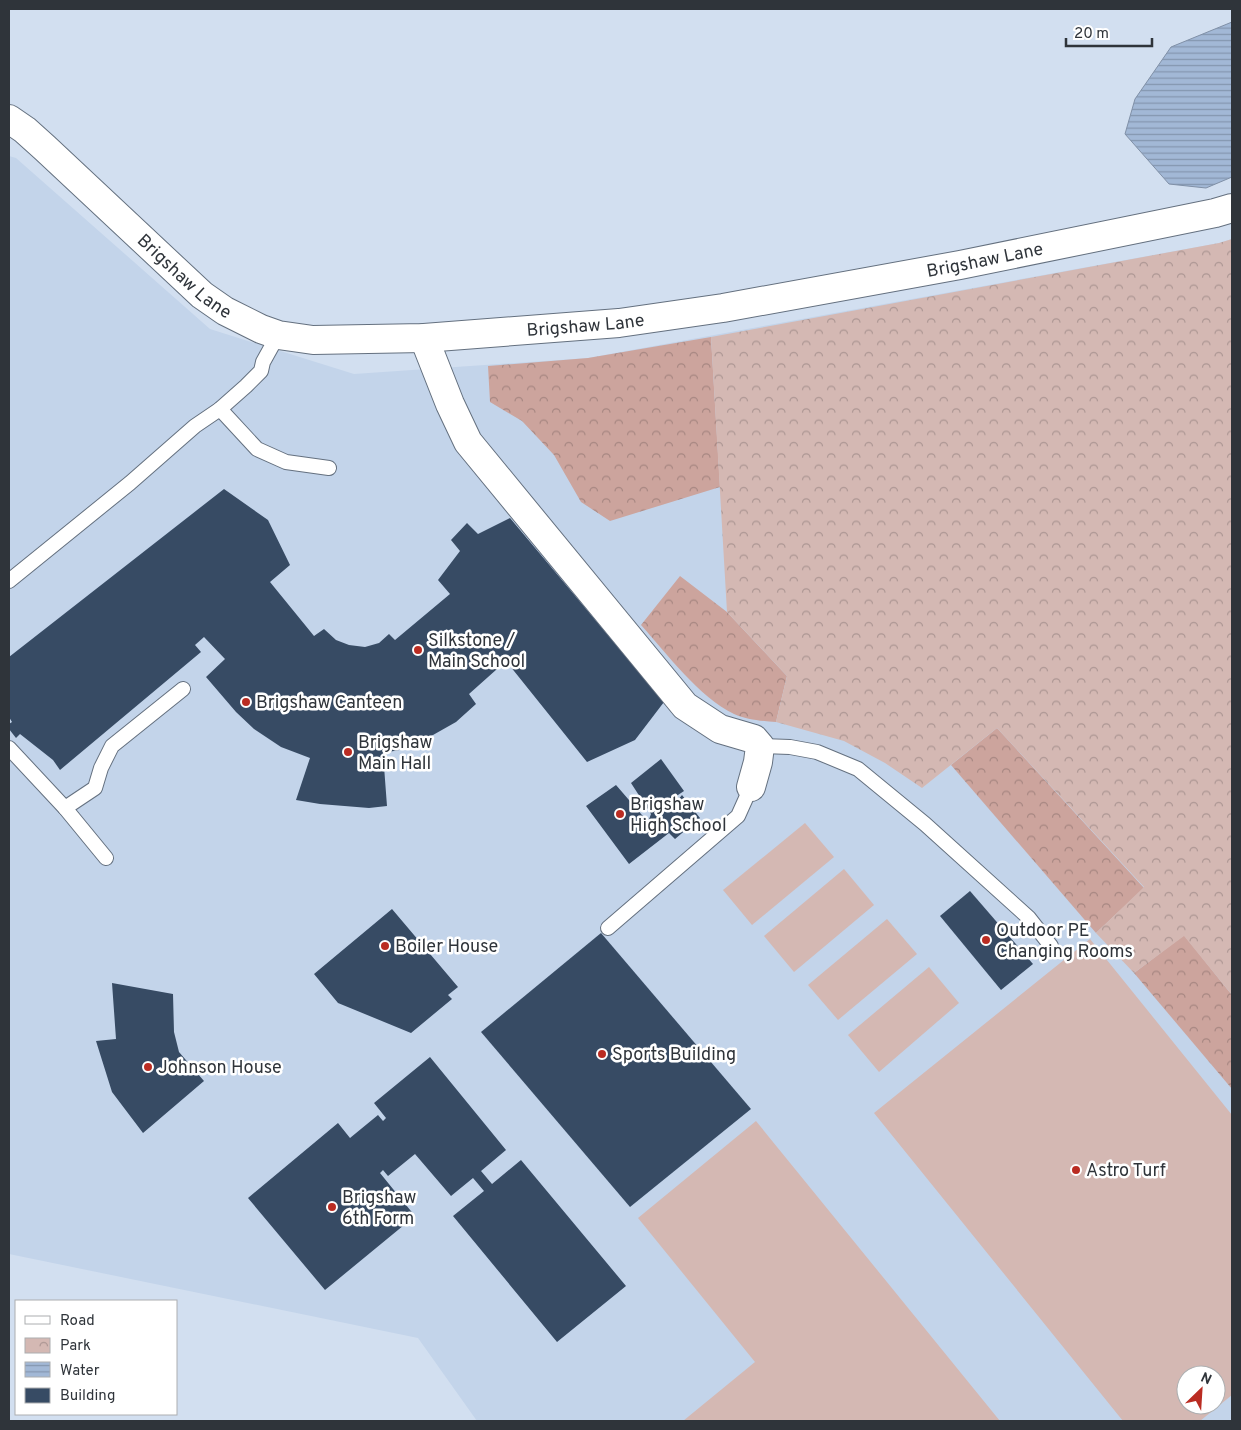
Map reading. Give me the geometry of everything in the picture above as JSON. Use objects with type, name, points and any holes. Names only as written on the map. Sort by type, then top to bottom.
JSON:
[{"type":"street","name":"Brigshaw Lane","points":[[9,119],[45,148],[202,295],[225,311],[261,329],[295,338],[323,340],[424,338],[619,323],[723,308],[960,265],[1206,215],[1232,208]]},
{"type":"street","points":[[424,338],[450,404],[468,442],[685,706],[720,729],[754,739],[760,746],[751,787]]},
{"type":"lane","points":[[9,581],[130,483],[195,426],[220,409],[261,371],[263,362],[278,335]]},
{"type":"lane","points":[[220,409],[257,449],[286,462],[329,468]]},
{"type":"lane","points":[[65,808],[95,788],[101,768],[112,746],[183,690]]},
{"type":"lane","points":[[760,746],[790,747],[816,752],[858,769],[925,824],[1029,918],[1051,946]]},
{"type":"lane","points":[[9,748],[65,808],[106,858]]},
{"type":"lane","points":[[608,928],[738,816],[751,787]]},
{"type":"shaded area","name":"Brigshaw High School","points":[[9,156],[16,158],[210,329],[354,374],[588,358],[1219,243],[1232,239],[1232,1421],[477,1421],[418,1338],[9,1254]]},
{"type":"green space","points":[[1232,239],[1232,995],[1184,936],[1134,973],[1096,933],[1144,887],[997,728],[922,788],[885,763],[844,741],[776,722],[787,676],[727,612],[711,337],[1219,243]]},
{"type":"green space","points":[[711,337],[720,487],[610,521],[581,502],[554,455],[522,421],[490,402],[488,366],[588,358]]},
{"type":"green space","points":[[680,576],[727,612],[787,676],[776,722],[744,718],[734,714],[708,697],[684,674],[641,625]]},
{"type":"green space","points":[[997,728],[1144,888],[1096,933],[951,765]]},
{"type":"green space","points":[[805,823],[834,857],[752,925],[723,890]]},
{"type":"green space","points":[[844,869],[874,905],[794,972],[764,936]]},
{"type":"green space","points":[[887,919],[917,954],[838,1020],[808,985]]},
{"type":"green space","points":[[1184,935],[1232,995],[1232,1089],[1134,973]]},
{"type":"green space","name":"Astro Turf","points":[[1090,939],[1232,1115],[1232,1395],[1226,1400],[1226,1365],[1176,1365],[1176,1415],[1207,1415],[1200,1421],[1123,1421],[874,1113]]},
{"type":"green space","points":[[929,967],[959,1003],[879,1072],[848,1035]]},
{"type":"green space","points":[[756,1121],[1000,1421],[683,1421],[755,1362],[638,1218]]},
{"type":"water","points":[[1232,22],[1232,177],[1206,188],[1169,184],[1125,134],[1135,99],[1171,47]]},
{"type":"building","name":"Silkstone / Main School","points":[[224,489],[268,520],[290,565],[270,582],[314,636],[324,629],[336,640],[349,645],[365,647],[379,643],[389,634],[395,640],[450,594],[438,580],[460,551],[451,540],[467,523],[478,534],[510,518],[664,702],[635,740],[587,762],[506,661],[469,694],[476,704],[456,722],[410,748],[383,753],[387,806],[369,808],[320,804],[296,800],[310,758],[281,747],[254,729],[236,712],[206,677],[225,659],[204,637],[195,645],[201,652],[60,770],[53,760],[20,734],[16,738],[9,729],[9,724],[12,722],[9,717],[9,657]]},
{"type":"building","points":[[661,759],[684,791],[672,799],[677,801],[682,795],[700,818],[675,839],[669,833],[629,864],[586,806],[616,785],[648,822],[651,814],[631,783]]},
{"type":"building","name":"Outdoor PE Changing Rooms","points":[[970,891],[1033,964],[1001,990],[940,916]]},
{"type":"building","name":"Boiler House","points":[[392,909],[458,987],[448,995],[452,999],[411,1033],[338,1003],[314,974]]},
{"type":"building","name":"Sports Building","points":[[601,933],[751,1109],[630,1207],[481,1032]]},
{"type":"building","name":"Johnson House","points":[[112,983],[173,994],[174,1032],[179,1052],[204,1081],[143,1133],[112,1092],[96,1041],[116,1039]]},
{"type":"building","points":[[430,1057],[506,1150],[481,1171],[492,1184],[521,1160],[626,1286],[557,1342],[453,1216],[484,1191],[473,1178],[451,1196],[415,1154],[388,1176],[383,1170],[380,1173],[415,1216],[325,1290],[248,1198],[338,1123],[350,1138],[378,1115],[383,1121],[386,1118],[374,1103]]},
{"type":"place","name":"Silkstone / Main School","points":[[418,650]]},
{"type":"place","name":"Brigshaw Canteen","points":[[246,702]]},
{"type":"place","name":"Brigshaw Main Hall","points":[[348,752]]},
{"type":"place","name":"Brigshaw High School","points":[[620,814]]},
{"type":"place","name":"Outdoor PE Changing Rooms","points":[[986,940]]},
{"type":"place","name":"Boiler House","points":[[385,946]]},
{"type":"place","name":"Sports Building","points":[[602,1054]]},
{"type":"place","name":"Johnson House","points":[[148,1067]]},
{"type":"place","name":"Astro Turf","points":[[1076,1170]]},
{"type":"place","name":"Brigshaw 6th Form","points":[[332,1207]]}]
